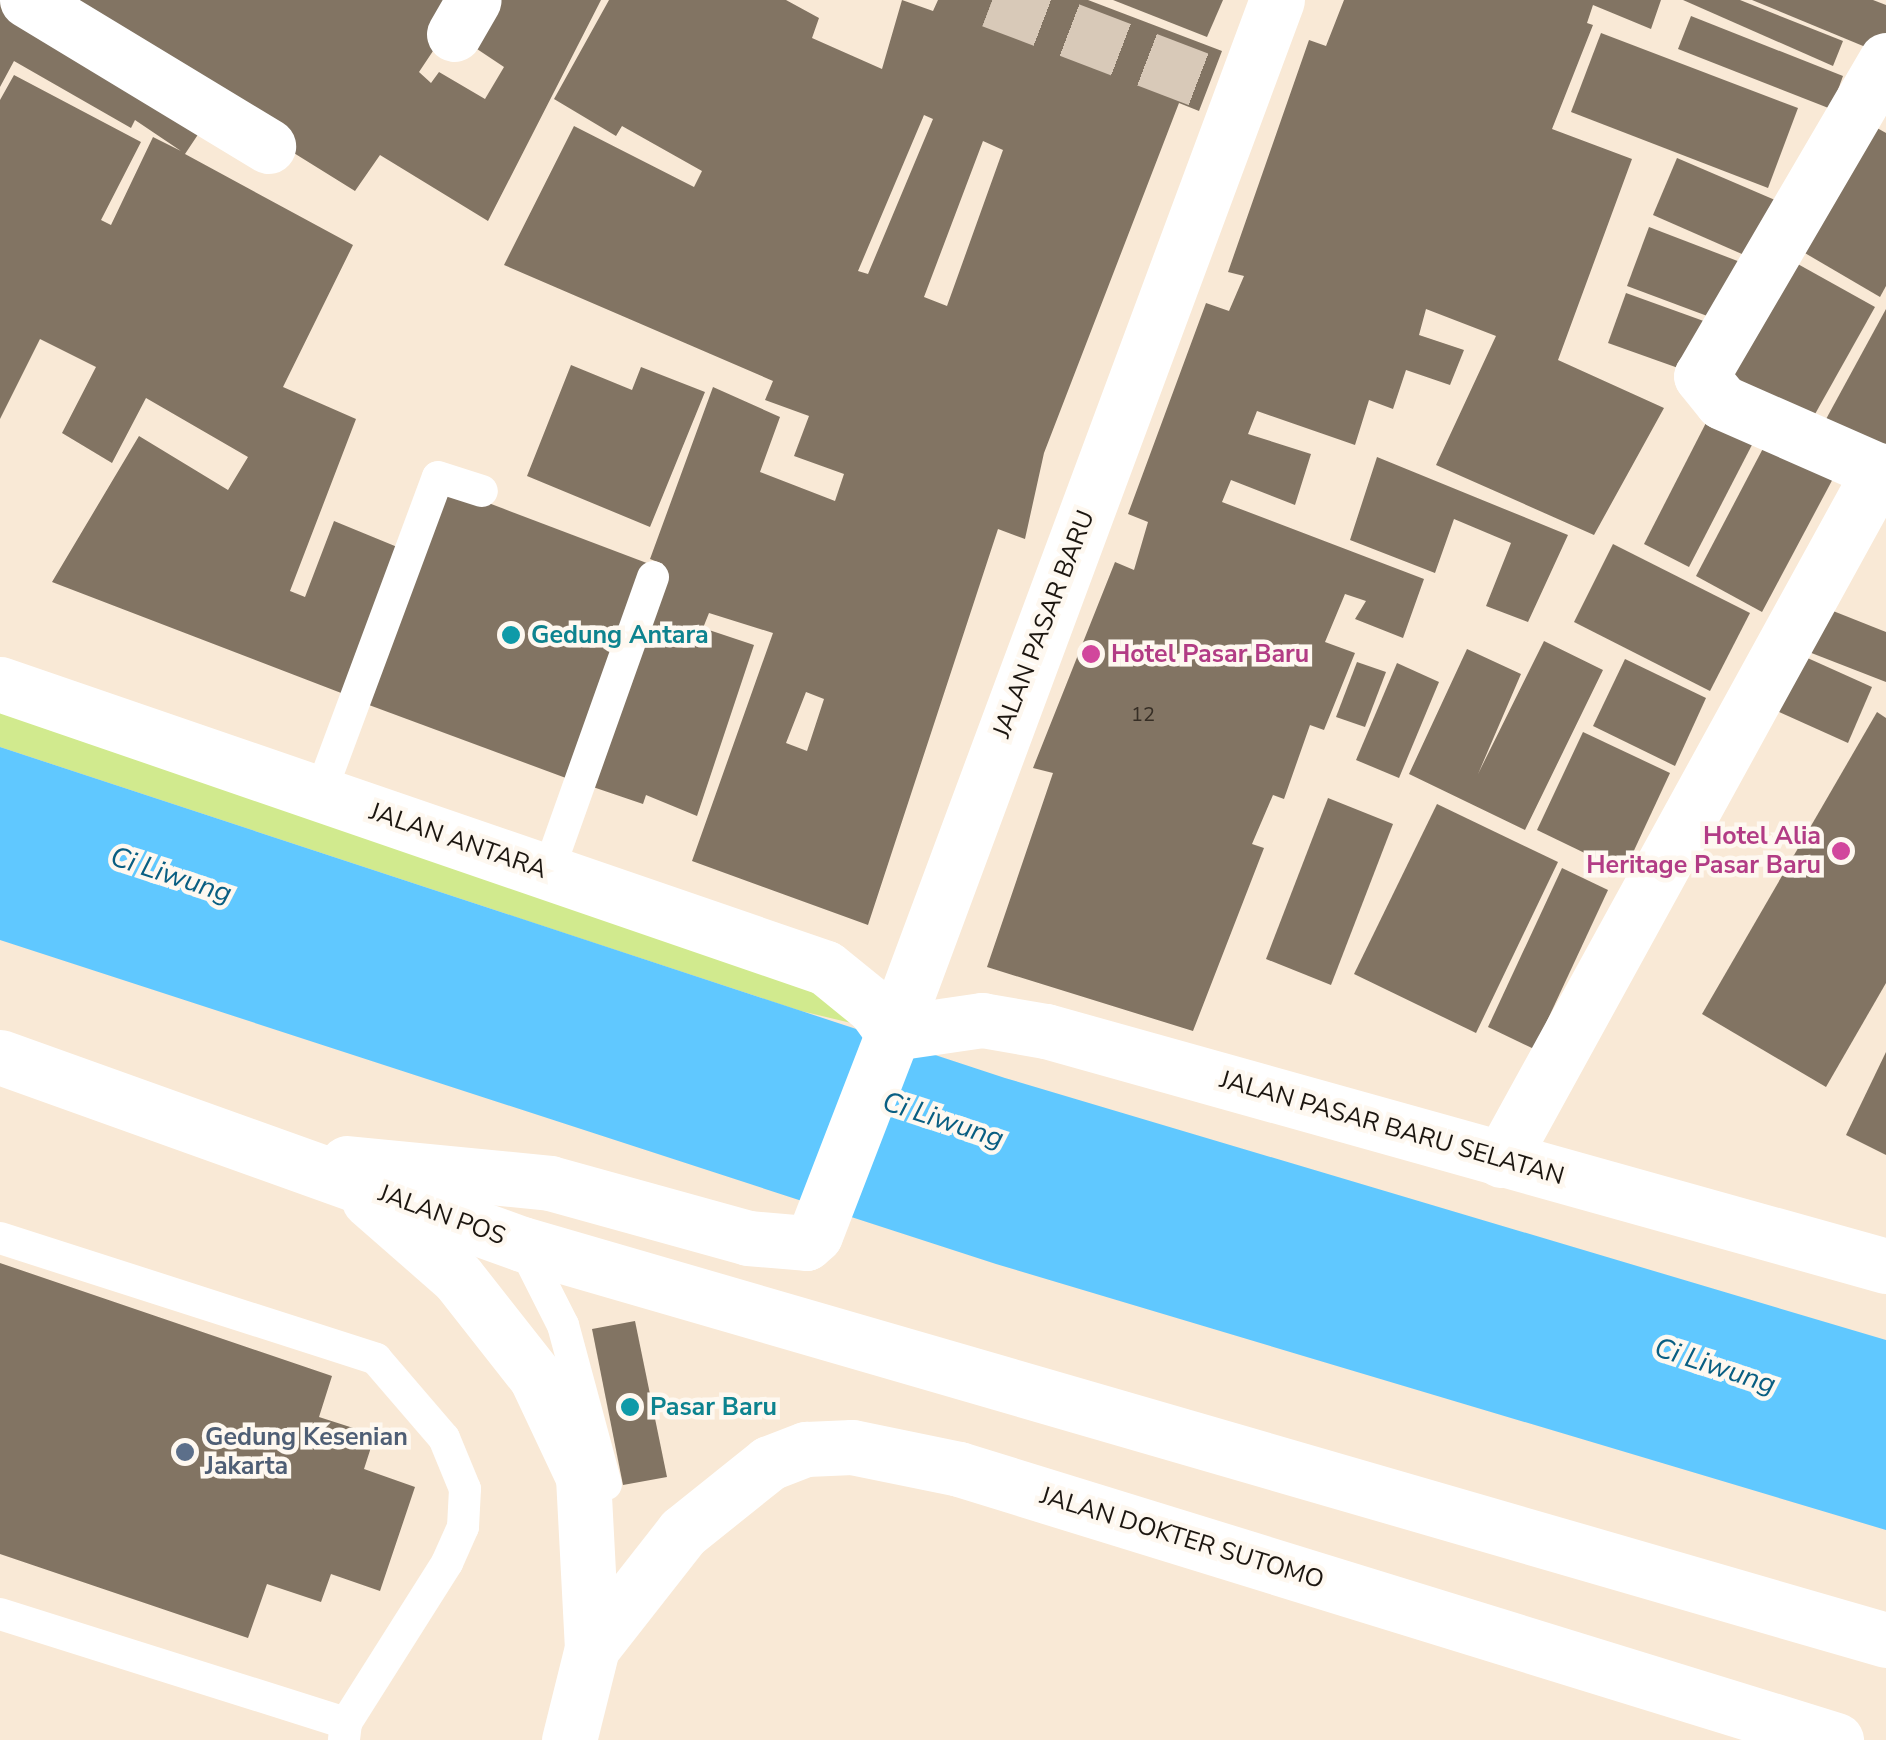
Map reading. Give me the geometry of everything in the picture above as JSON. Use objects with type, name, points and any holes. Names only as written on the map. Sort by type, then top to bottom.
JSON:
[{"type":"street","points":[[27,0],[268,146]]},
{"type":"street","name":"JALAN PASAR BARU","points":[[319,1170],[399,1164],[550,1183],[748,1238],[813,1233],[892,1036],[1228,91],[1277,0]]},
{"type":"street","points":[[1502,1160],[1883,472],[1722,402],[1701,376],[1886,60]]},
{"type":"street","name":"JALAN ANTARA","points":[[0,684],[826,968],[874,1007],[892,1036]]},
{"type":"street","name":"JALAN PASAR BARU SELATAN","points":[[892,1036],[982,1020],[1046,1031],[1886,1266]]},
{"type":"street","name":"JALAN POS","points":[[0,1056],[522,1244],[892,1348],[1886,1640]]},
{"type":"street","points":[[319,1170],[458,1278],[536,1377],[583,1476],[592,1648],[569,1740]]},
{"type":"street","name":"JALAN DOKTER SUTOMO","points":[[592,1648],[683,1532],[770,1463],[806,1449],[852,1448],[960,1468],[1836,1740]]},
{"type":"lane","points":[[320,794],[438,477],[482,491]]},
{"type":"lane","points":[[548,872],[653,576]]},
{"type":"lane","points":[[0,1238],[376,1360],[444,1438],[464,1489],[463,1527],[447,1564],[345,1731],[0,1614]]},
{"type":"lane","points":[[522,1244],[564,1325],[607,1489],[592,1648]]},
{"type":"green space","points":[[0,685],[826,968],[893,1033],[801,1011],[0,747]]},
{"type":"water","name":"Ci Liwung","points":[[0,747],[1005,1078],[1886,1340],[1886,1530],[996,1264],[0,940]]},
{"type":"building","points":[[0,0],[209,118],[185,154],[353,245],[283,387],[356,419],[290,591],[305,597],[334,521],[407,551],[349,696],[52,582],[139,436],[228,490],[248,457],[146,398],[112,463],[62,433],[96,367],[40,339],[0,419],[0,100],[14,75],[141,142],[101,220],[111,225],[153,137],[181,151],[135,120],[131,128],[14,61],[0,87]]},
{"type":"building","points":[[47,0],[467,0],[419,72],[431,83],[439,72],[485,99],[504,67],[465,41],[489,0],[601,0],[488,221],[380,155],[355,191]]},
{"type":"building","points":[[609,0],[786,0],[819,18],[812,38],[882,69],[902,0],[933,11],[938,0],[1088,0],[1222,51],[1199,111],[1179,103],[1044,453],[1025,539],[998,529],[868,925],[692,861],[773,633],[709,613],[703,628],[754,645],[697,816],[646,795],[643,804],[590,786],[663,564],[650,559],[713,387],[780,417],[760,472],[835,501],[844,474],[794,456],[809,416],[765,400],[773,381],[504,265],[574,126],[694,187],[702,171],[622,126],[616,136],[554,99]],"holes":[[[924,115],[933,119],[868,274],[858,271]],[[983,141],[1003,150],[947,306],[924,297]],[[806,692],[824,699],[807,751],[786,743]]]},
{"type":"building","points":[[1113,0],[1223,0],[1207,37]]},
{"type":"building","points":[[1344,0],[1661,0],[1651,29],[1593,5],[1587,23],[1593,25],[1552,129],[1632,159],[1558,360],[1664,408],[1594,535],[1436,465],[1496,336],[1426,309],[1419,335],[1464,350],[1450,385],[1406,370],[1393,409],[1369,400],[1355,445],[1257,411],[1248,434],[1311,454],[1295,505],[1231,480],[1222,502],[1424,579],[1403,638],[1355,619],[1366,601],[1345,594],[1325,642],[1355,653],[1324,730],[1310,725],[1284,799],[1273,795],[1252,844],[1264,848],[1193,1031],[987,967],[1053,773],[1033,768],[1115,562],[1134,570],[1148,522],[1128,514],[1206,303],[1229,311],[1244,276],[1228,272],[1309,40],[1326,46]]},
{"type":"building","points":[[1683,0],[1740,0],[1843,41],[1833,66]]},
{"type":"building","points":[[1752,0],[1873,0],[1886,5],[1886,39],[1880,53]]},
{"type":"building","points":[[1691,16],[1843,76],[1831,109],[1678,49]]},
{"type":"building","points":[[1601,33],[1798,108],[1768,188],[1571,112]]},
{"type":"building","points":[[1870,124],[1886,133],[1886,286],[1880,297],[1798,249]]},
{"type":"building","points":[[1677,158],[1775,200],[1751,258],[1653,215]]},
{"type":"building","points":[[1649,227],[1748,265],[1726,323],[1627,286]]},
{"type":"building","points":[[1787,258],[1875,307],[1810,423],[1721,374]]},
{"type":"building","points":[[1626,293],[1712,324],[1695,374],[1608,343]]},
{"type":"building","points":[[1886,309],[1886,455],[1825,421]]},
{"type":"building","points":[[571,365],[632,390],[641,367],[705,392],[650,527],[527,476]]},
{"type":"building","points":[[1709,417],[1754,441],[1689,567],[1644,544]]},
{"type":"building","points":[[1769,437],[1836,473],[1762,612],[1696,576]]},
{"type":"building","points":[[1377,457],[1568,535],[1528,622],[1486,606],[1511,543],[1454,519],[1435,573],[1350,540]]},
{"type":"building","name":"Gedung Antara","points":[[449,488],[652,565],[574,781],[369,705]]},
{"type":"building","points":[[1613,544],[1750,613],[1710,691],[1574,622]]},
{"type":"building","points":[[1813,603],[1886,632],[1886,682],[1796,647]]},
{"type":"building","points":[[1544,641],[1603,670],[1525,830],[1409,774],[1467,649],[1521,674],[1478,774]]},
{"type":"building","points":[[1792,651],[1872,687],[1848,743],[1768,707]]},
{"type":"building","points":[[1625,659],[1706,698],[1675,766],[1593,726]]},
{"type":"building","points":[[1357,662],[1386,672],[1365,727],[1336,717]]},
{"type":"building","points":[[1397,663],[1439,682],[1399,778],[1356,760]]},
{"type":"building","name":"Hotel Alia Heritage Pasar Baru","points":[[1877,712],[1886,718],[1886,983],[1826,1087],[1702,1014]]},
{"type":"building","points":[[1583,732],[1670,773],[1624,872],[1537,830]]},
{"type":"building","points":[[1328,798],[1393,824],[1331,985],[1266,959]]},
{"type":"building","points":[[1437,804],[1558,862],[1476,1033],[1354,974]]},
{"type":"building","points":[[1562,868],[1608,890],[1534,1049],[1488,1027]]},
{"type":"building","points":[[1886,1052],[1886,1155],[1846,1135]]},
{"type":"building","name":"Gedung Kesenian Jakarta","points":[[0,1263],[332,1376],[319,1417],[375,1435],[364,1469],[415,1487],[380,1591],[331,1574],[321,1602],[267,1584],[248,1638],[0,1554]]},
{"type":"building","name":"Pasar Baru","points":[[635,1321],[667,1477],[623,1485],[592,1329]]},
{"type":"tunnel","points":[[992,0],[1209,83]]},
{"type":"place","name":"Gedung Antara","points":[[511,635]]},
{"type":"place","name":"Hotel Pasar Baru","points":[[1091,654]]},
{"type":"place","name":"Hotel Alia Heritage Pasar Baru","points":[[1841,851]]},
{"type":"place","name":"Pasar Baru","points":[[630,1407]]},
{"type":"place","name":"Gedung Kesenian Jakarta","points":[[185,1452]]}]
